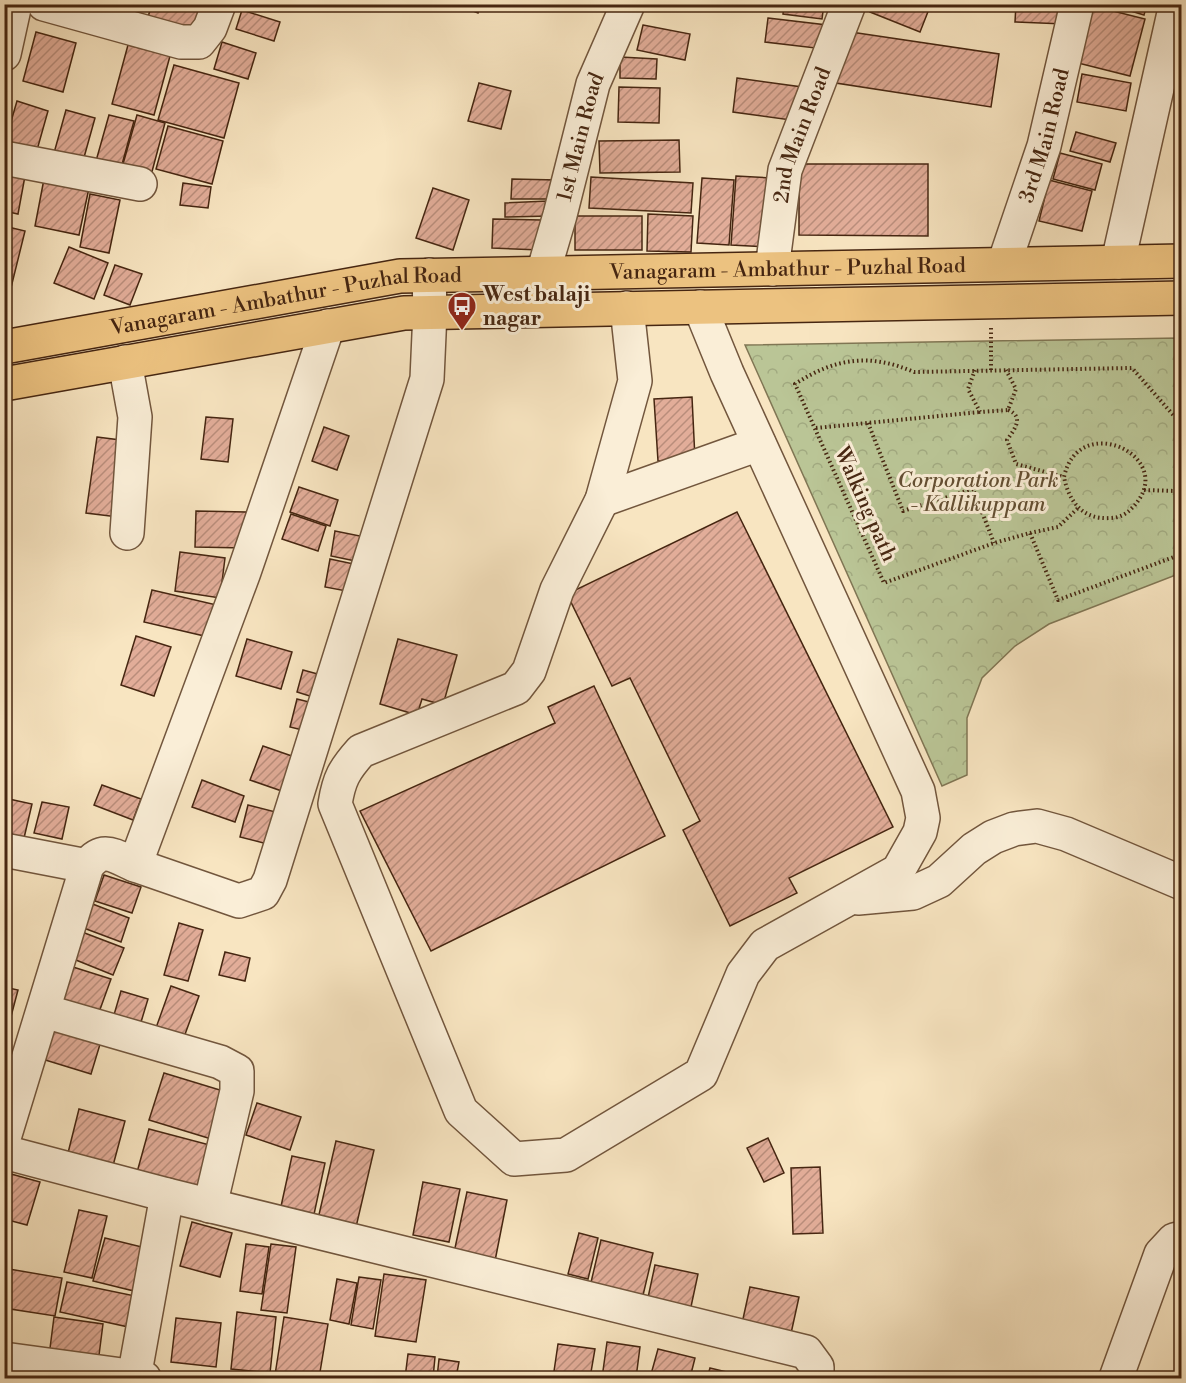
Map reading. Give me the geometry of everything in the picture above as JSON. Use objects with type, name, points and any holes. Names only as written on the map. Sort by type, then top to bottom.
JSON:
[{"type":"main road","name":"Vanagaram - Ambathur - Puzhal Road","points":[[4,347],[400,276],[1182,261]]},
{"type":"main road","name":"Vanagaram - Ambathur - Puzhal Road","points":[[4,384],[404,313],[1182,298]]},
{"type":"street","points":[[4,54],[15,4]]},
{"type":"street","points":[[44,4],[182,42],[199,42],[210,28],[219,4]]},
{"type":"street","name":"1st Main Road","points":[[543,273],[593,84],[628,4]]},
{"type":"street","name":"2nd Main Road","points":[[772,269],[784,170],[849,4]]},
{"type":"street","name":"3rd Main Road","points":[[1004,264],[1044,146],[1077,4]]},
{"type":"street","points":[[1118,262],[1176,4]]},
{"type":"street","points":[[4,158],[140,184]]},
{"type":"street","points":[[4,1138],[12,1096],[44,1011],[87,866],[95,855],[106,853],[239,901],[263,893],[270,880],[427,379],[429,275]]},
{"type":"street","points":[[627,308],[635,381],[602,500],[557,590],[529,671],[516,688],[361,751],[346,768],[339,781],[335,804],[461,1111],[514,1160],[566,1155],[701,1074],[743,974],[765,945],[898,871],[920,832],[923,818],[918,791],[726,373],[699,307]]},
{"type":"street","points":[[135,864],[244,572],[328,326]]},
{"type":"street","points":[[125,362],[135,417],[128,533]]},
{"type":"street","points":[[602,500],[759,444]]},
{"type":"street","points":[[847,900],[913,893],[939,881],[974,849],[993,837],[1014,829],[1036,826],[1066,834],[1182,883]]},
{"type":"street","points":[[4,850],[87,866]]},
{"type":"street","points":[[44,1011],[220,1062],[237,1071],[237,1091],[210,1206]]},
{"type":"street","points":[[4,1152],[210,1206],[806,1352],[817,1367],[817,1378]]},
{"type":"street","points":[[4,1359],[137,1378],[166,1195]]},
{"type":"street","points":[[1116,1378],[1161,1254],[1174,1240],[1182,1238]]},
{"type":"path","points":[[991,301],[991,370]]},
{"type":"path","name":"Walking path","points":[[1078,508],[1058,527],[1030,532],[994,543],[884,583],[795,384],[816,370],[842,362],[867,360],[898,365],[914,372],[1132,368],[1182,425]]},
{"type":"path","points":[[975,370],[968,389],[980,412]]},
{"type":"path","points":[[1006,370],[1016,389],[1008,410],[1018,418],[1017,426],[1007,440],[1016,464],[1064,477]]},
{"type":"path","name":"Walking path","points":[[816,429],[1008,410]]},
{"type":"path","name":"Walking path","points":[[868,423],[903,511],[973,489],[994,543]]},
{"type":"path","points":[[1114,444],[1126,449],[1137,459],[1145,477],[1144,490],[1127,513],[1116,518],[1093,516],[1083,513],[1070,498],[1064,477],[1072,458],[1079,451],[1090,445],[1114,444]]},
{"type":"path","points":[[1182,474],[1176,481],[1176,491],[1182,501]]},
{"type":"path","points":[[1144,490],[1176,491]]},
{"type":"path","points":[[1030,532],[1058,600],[1182,554]]},
{"type":"green space","name":"Corporation Park - Kallikuppam","points":[[1179,338],[1182,348],[1181,573],[1049,624],[1015,646],[982,678],[967,718],[967,775],[942,786],[745,345]]},
{"type":"building","points":[[152,4],[203,6],[195,34],[147,20]]},
{"type":"building","points":[[456,4],[481,4],[478,13]]},
{"type":"building","points":[[784,4],[824,4],[822,19],[783,14]]},
{"type":"building","points":[[873,4],[931,4],[920,32],[870,12]]},
{"type":"building","points":[[1016,4],[1065,4],[1064,24],[1015,22]]},
{"type":"building","points":[[1108,4],[1147,4],[1144,15]]},
{"type":"building","points":[[1093,6],[1145,19],[1130,76],[1078,63]]},
{"type":"building","points":[[242,10],[280,22],[274,41],[236,29]]},
{"type":"building","points":[[768,18],[827,25],[824,49],[765,42]]},
{"type":"building","points":[[643,25],[690,34],[685,60],[637,50]]},
{"type":"building","points":[[844,31],[999,54],[991,107],[836,83]]},
{"type":"building","points":[[36,32],[76,43],[63,92],[23,81]]},
{"type":"building","points":[[222,42],[256,53],[248,79],[214,69]]},
{"type":"building","points":[[128,45],[170,56],[154,115],[112,104]]},
{"type":"building","points":[[620,57],[657,59],[656,79],[620,78]]},
{"type":"building","points":[[174,65],[239,83],[224,138],[158,120]]},
{"type":"building","points":[[1082,74],[1131,83],[1126,111],[1077,102]]},
{"type":"building","points":[[737,78],[802,87],[798,121],[733,112]]},
{"type":"building","points":[[479,83],[511,91],[501,129],[468,121]]},
{"type":"building","points":[[619,87],[660,88],[659,123],[618,122]]},
{"type":"building","points":[[17,101],[48,111],[37,150],[5,142]]},
{"type":"building","points":[[66,110],[95,118],[83,161],[54,153]]},
{"type":"building","points":[[109,115],[134,121],[121,168],[96,161]]},
{"type":"building","points":[[137,115],[165,123],[150,179],[121,171]]},
{"type":"building","points":[[168,126],[223,141],[212,184],[156,169]]},
{"type":"building","points":[[1076,132],[1116,143],[1110,162],[1070,151]]},
{"type":"building","points":[[679,140],[680,172],[600,173],[599,141]]},
{"type":"building","points":[[1060,153],[1102,164],[1095,190],[1053,179]]},
{"type":"building","points":[[799,164],[928,164],[928,236],[799,235]]},
{"type":"building","points":[[4,172],[25,176],[18,214],[4,211]]},
{"type":"building","points":[[736,176],[771,178],[767,247],[731,245]]},
{"type":"building","points":[[591,177],[693,183],[691,213],[589,208]]},
{"type":"building","points":[[702,178],[734,180],[729,245],[697,243]]},
{"type":"building","points":[[44,179],[89,188],[79,235],[35,226]]},
{"type":"building","points":[[512,179],[557,180],[557,199],[511,199]]},
{"type":"building","points":[[1049,180],[1092,191],[1082,231],[1039,221]]},
{"type":"building","points":[[183,183],[211,187],[208,208],[180,205]]},
{"type":"building","points":[[433,188],[469,200],[453,250],[416,238]]},
{"type":"building","points":[[90,194],[120,200],[109,253],[80,247]]},
{"type":"building","points":[[548,201],[548,216],[505,217],[505,203]]},
{"type":"building","points":[[648,214],[693,216],[691,252],[647,251]]},
{"type":"building","points":[[575,216],[642,216],[642,250],[575,250]]},
{"type":"building","points":[[493,219],[541,220],[540,250],[492,248]]},
{"type":"building","points":[[4,226],[25,231],[4,316]]},
{"type":"building","points":[[69,247],[108,263],[94,299],[54,283]]},
{"type":"building","points":[[115,265],[142,274],[130,305],[104,295]]},
{"type":"building","points":[[692,397],[695,459],[658,461],[654,399]]},
{"type":"building","points":[[206,417],[233,419],[228,462],[201,459]]},
{"type":"building","points":[[324,427],[349,436],[337,470],[312,461]]},
{"type":"building","points":[[97,437],[136,442],[126,518],[86,513]]},
{"type":"building","points":[[299,487],[338,500],[330,526],[290,512]]},
{"type":"building","points":[[196,511],[246,512],[245,548],[195,547]]},
{"type":"building","points":[[737,512],[893,827],[789,878],[797,893],[730,926],[683,830],[700,821],[630,678],[612,686],[567,594]]},
{"type":"building","points":[[291,514],[326,526],[318,551],[282,539]]},
{"type":"building","points":[[335,531],[375,539],[370,564],[331,556]]},
{"type":"building","points":[[180,552],[225,558],[220,598],[175,591]]},
{"type":"building","points":[[330,559],[368,567],[362,594],[325,587]]},
{"type":"building","points":[[152,590],[221,606],[213,638],[144,622]]},
{"type":"building","points":[[136,636],[171,647],[154,696],[121,685]]},
{"type":"building","points":[[247,639],[292,652],[281,689],[236,676]]},
{"type":"building","points":[[398,639],[457,655],[443,705],[422,699],[417,715],[380,704]]},
{"type":"building","points":[[303,670],[336,679],[329,702],[297,692]]},
{"type":"building","points":[[594,686],[665,836],[431,951],[360,811],[555,723],[548,707]]},
{"type":"building","points":[[297,699],[329,707],[323,735],[290,727]]},
{"type":"building","points":[[263,746],[312,763],[299,797],[250,780]]},
{"type":"building","points":[[202,780],[244,796],[235,822],[192,807]]},
{"type":"building","points":[[102,785],[141,799],[133,820],[94,805]]},
{"type":"building","points":[[9,799],[32,804],[24,838],[4,834],[4,818]]},
{"type":"building","points":[[42,802],[69,807],[62,839],[34,833]]},
{"type":"building","points":[[248,805],[295,817],[287,849],[240,837]]},
{"type":"building","points":[[104,875],[141,887],[132,913],[95,901]]},
{"type":"building","points":[[90,903],[129,918],[121,942],[81,927]]},
{"type":"building","points":[[179,923],[203,930],[188,981],[164,975]]},
{"type":"building","points":[[82,932],[124,948],[113,975],[71,958]]},
{"type":"building","points":[[225,952],[250,958],[245,981],[219,975]]},
{"type":"building","points":[[73,967],[111,979],[98,1015],[61,1003]]},
{"type":"building","points":[[171,986],[199,996],[180,1048],[152,1039]]},
{"type":"building","points":[[4,987],[18,990],[9,1024],[4,1023]]},
{"type":"building","points":[[121,991],[148,999],[138,1032],[111,1025]]},
{"type":"building","points":[[52,1026],[101,1041],[91,1074],[42,1059]]},
{"type":"building","points":[[164,1073],[233,1094],[218,1141],[149,1120]]},
{"type":"building","points":[[257,1103],[301,1117],[290,1150],[246,1135]]},
{"type":"building","points":[[79,1109],[125,1121],[111,1173],[66,1161]]},
{"type":"building","points":[[149,1129],[221,1148],[208,1195],[136,1176]]},
{"type":"building","points":[[768,1138],[784,1173],[764,1182],[747,1148]]},
{"type":"building","points":[[336,1141],[374,1150],[356,1227],[318,1219]]},
{"type":"building","points":[[292,1156],[325,1163],[313,1219],[280,1211]]},
{"type":"building","points":[[820,1167],[823,1233],[793,1234],[791,1168]]},
{"type":"building","points":[[4,1172],[40,1182],[27,1225],[4,1219]]},
{"type":"building","points":[[423,1182],[460,1189],[449,1242],[413,1235]]},
{"type":"building","points":[[467,1192],[507,1200],[493,1271],[452,1262]]},
{"type":"building","points":[[79,1210],[107,1216],[92,1278],[64,1272]]},
{"type":"building","points":[[192,1222],[232,1233],[220,1277],[180,1266]]},
{"type":"building","points":[[579,1233],[598,1238],[588,1279],[568,1274]]},
{"type":"building","points":[[105,1238],[146,1248],[134,1291],[93,1281]]},
{"type":"building","points":[[601,1240],[653,1253],[640,1308],[588,1295]]},
{"type":"building","points":[[246,1244],[269,1247],[262,1294],[240,1291]]},
{"type":"building","points":[[271,1244],[296,1247],[287,1313],[261,1310]]},
{"type":"building","points":[[655,1265],[698,1274],[689,1316],[646,1307]]},
{"type":"building","points":[[9,1269],[62,1278],[55,1316],[4,1308]]},
{"type":"building","points":[[384,1274],[426,1280],[416,1342],[375,1336]]},
{"type":"building","points":[[359,1277],[381,1280],[373,1329],[351,1325]]},
{"type":"building","points":[[337,1279],[357,1283],[349,1324],[330,1320]]},
{"type":"building","points":[[67,1282],[140,1297],[133,1328],[60,1312]]},
{"type":"building","points":[[750,1287],[799,1297],[790,1338],[741,1328]]},
{"type":"building","points":[[237,1312],[276,1317],[270,1373],[231,1369]]},
{"type":"building","points":[[54,1317],[103,1324],[98,1363],[49,1356]]},
{"type":"building","points":[[284,1317],[328,1324],[319,1378],[275,1375]]},
{"type":"building","points":[[176,1318],[221,1323],[216,1367],[171,1362]]},
{"type":"building","points":[[607,1342],[640,1347],[636,1378],[602,1378]]},
{"type":"building","points":[[558,1344],[595,1349],[590,1378],[553,1378]]},
{"type":"building","points":[[658,1349],[695,1358],[690,1378],[650,1378]]},
{"type":"building","points":[[408,1354],[435,1357],[433,1378],[405,1378]]},
{"type":"building","points":[[439,1359],[459,1362],[456,1378],[437,1378]]},
{"type":"building","points":[[710,1368],[731,1373],[730,1378],[707,1378]]},
{"type":"place","name":"West balaji nagar","points":[[462,332]]}]
